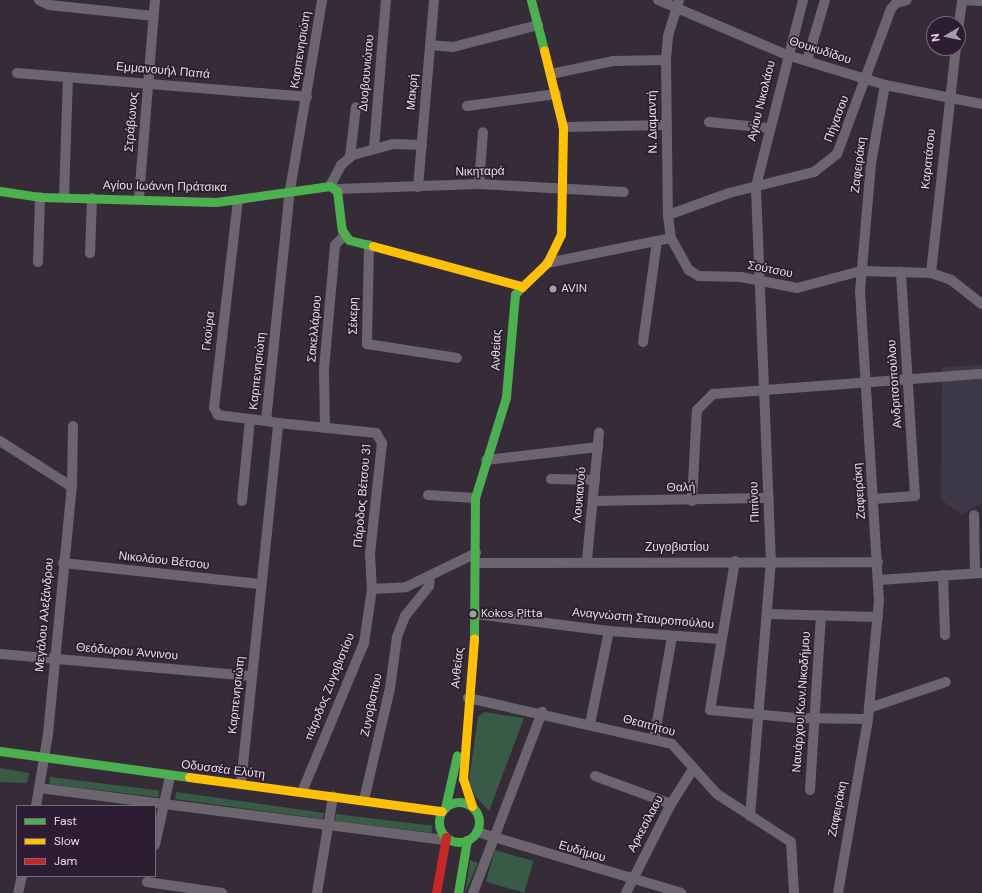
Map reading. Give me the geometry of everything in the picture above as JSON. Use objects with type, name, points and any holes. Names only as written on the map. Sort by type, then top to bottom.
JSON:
[{"type":"main road","name":"Ανθείας","points":[[444,809],[466,717],[468,698],[476,614],[475,498],[506,397],[512,304],[521,286],[547,263],[560,234],[563,127],[551,74],[531,0]]},
{"type":"main road","name":"Αγίου Ιωάννη Πράτσικα","points":[[0,191],[40,197],[139,198],[209,202],[238,200],[290,190],[333,188]]},
{"type":"main road","points":[[333,188],[344,236],[369,245],[521,286]]},
{"type":"main road","name":"Ανθείας","points":[[466,717],[468,730],[463,779],[472,806]]},
{"type":"main road","name":"Οδυσσέα Ελύτη","points":[[0,751],[44,759],[170,776],[444,809]]},
{"type":"main road","points":[[436,893],[446,839],[439,823],[444,809],[460,801],[472,806],[479,817],[476,832],[467,840],[454,841],[446,839]]},
{"type":"main road","points":[[458,893],[467,840]]},
{"type":"street","points":[[39,0],[49,5],[85,4],[153,16]]},
{"type":"street","name":"Στράβωνος","points":[[139,198],[155,0]]},
{"type":"street","name":"Καρπενησιώτη","points":[[241,784],[278,423],[266,421],[290,190],[307,97],[322,0]]},
{"type":"street","name":"Δυοβουνιώτου","points":[[374,148],[386,0]]},
{"type":"street","name":"Μακρή","points":[[418,187],[434,0]]},
{"type":"street","name":"Θουκυδίδου","points":[[658,0],[677,3],[787,55],[865,80],[982,104]]},
{"type":"street","name":"Αγίου Νικολάου","points":[[756,186],[768,128],[803,0]]},
{"type":"street","points":[[807,61],[825,0]]},
{"type":"street","name":"Πήγασου","points":[[668,215],[756,186],[814,172],[836,154],[891,9],[896,3],[908,0]]},
{"type":"street","points":[[960,16],[962,0],[980,1]]},
{"type":"street","name":"Ν. Διαμαντή","points":[[671,238],[668,215],[666,60],[677,3]]},
{"type":"street","points":[[430,45],[453,47],[538,25]]},
{"type":"street","name":"Καρατάσου","points":[[931,273],[949,98],[955,56]]},
{"type":"street","points":[[551,74],[613,61],[666,60]]},
{"type":"street","name":"Εμμανουήλ Παπά","points":[[18,73],[148,82],[307,97]]},
{"type":"street","points":[[64,198],[68,77]]},
{"type":"street","name":"Ζαφειράκη","points":[[838,893],[869,713],[878,616],[879,580],[865,380],[861,271],[871,164],[885,85]]},
{"type":"street","points":[[467,106],[556,94]]},
{"type":"street","points":[[333,188],[350,157],[356,107]]},
{"type":"street","points":[[710,122],[768,128]]},
{"type":"street","points":[[563,127],[666,126]]},
{"type":"street","points":[[479,184],[483,132]]},
{"type":"street","points":[[350,157],[374,148],[393,144],[422,145]]},
{"type":"street","name":"Νικηταρά","points":[[333,188],[418,187],[479,184],[562,186],[624,192]]},
{"type":"street","name":"Πιπίνου","points":[[750,816],[770,563],[769,498],[757,280],[756,186]]},
{"type":"street","points":[[38,262],[40,197]]},
{"type":"street","points":[[90,253],[92,198]]},
{"type":"street","name":"Γκούρα","points":[[238,200],[214,408],[218,415],[266,421]]},
{"type":"street","name":"Σακελλάριου","points":[[326,428],[324,369],[335,245],[344,236]]},
{"type":"street","points":[[547,263],[671,238]]},
{"type":"street","name":"Σούτσου","points":[[671,238],[682,264],[694,274],[757,280],[797,288],[861,271],[931,273],[951,280],[982,303]]},
{"type":"street","points":[[643,342],[657,241]]},
{"type":"street","name":"Σέκερη","points":[[369,245],[367,344],[457,358]]},
{"type":"street","name":"Ανδριτσοπούλου","points":[[873,499],[915,496],[901,272]]},
{"type":"street","points":[[692,501],[697,415],[700,403],[718,392],[865,380],[982,374]]},
{"type":"street","points":[[242,501],[250,420]]},
{"type":"street","name":"Πάροδος Βέτσου 31","points":[[278,423],[380,436],[370,553],[372,589]]},
{"type":"street","name":"Μεγάλου Αλεξάνδρου","points":[[36,805],[44,759],[72,487],[73,426]]},
{"type":"street","name":"Λουκιανού","points":[[587,560],[599,433]]},
{"type":"street","points":[[2,445],[72,487]]},
{"type":"street","points":[[486,460],[598,447]]},
{"type":"street","points":[[551,479],[595,480]]},
{"type":"street","points":[[428,495],[475,498]]},
{"type":"street","name":"Θαλή","points":[[593,501],[692,501],[769,498]]},
{"type":"street","points":[[879,580],[979,573],[974,515]]},
{"type":"street","points":[[372,589],[399,589],[476,558]]},
{"type":"street","name":"Ζυγοβιστίου","points":[[476,558],[735,561],[770,563],[878,562]]},
{"type":"street","points":[[721,639],[735,561]]},
{"type":"street","name":"Νικολάου Βέτσου","points":[[63,563],[262,584]]},
{"type":"street","points":[[943,575],[945,636]]},
{"type":"street","name":"Ζυγοβιστίου","points":[[364,800],[390,688],[397,637],[405,616],[429,586],[430,576]]},
{"type":"street","name":"πάροδος Ζυγοβιστίου","points":[[302,792],[364,643],[372,589]]},
{"type":"street","name":"Αναγνώστη Σταυροπούλου","points":[[476,614],[609,631],[672,637],[721,639],[710,710],[759,715],[814,718],[869,713],[946,682]]},
{"type":"street","points":[[767,614],[878,616]]},
{"type":"street","name":"Ναυάρχου Κων.Νικοδήμου","points":[[810,790],[821,615]]},
{"type":"street","points":[[590,724],[609,631]]},
{"type":"street","points":[[654,739],[672,637]]},
{"type":"street","name":"Θεόδωρου Άννινου","points":[[0,654],[251,676]]},
{"type":"street","name":"Θεαιτήτου","points":[[468,698],[542,712],[654,739],[679,748],[694,769],[717,794],[791,842],[794,893]]},
{"type":"street","points":[[473,893],[492,838],[542,712]]},
{"type":"street","name":"Αρκεσίλαου","points":[[626,893],[631,880],[671,804],[694,769]]},
{"type":"street","points":[[156,839],[170,776]]},
{"type":"street","points":[[595,776],[671,804]]},
{"type":"street","points":[[39,788],[164,802],[328,825],[446,839]]},
{"type":"street","points":[[317,893],[333,796]]},
{"type":"street","name":"Ευδήμου","points":[[476,832],[631,880],[681,893]]},
{"type":"street","points":[[18,893],[22,877]]},
{"type":"street","points":[[145,893],[148,879],[222,893]]},
{"type":"shaded area","points":[[982,365],[982,503],[962,514],[941,500],[942,367]]},
{"type":"green space","points":[[484,712],[524,718],[489,811],[474,795],[469,780],[478,717]]},
{"type":"green space","points":[[0,768],[29,773],[27,783],[0,782]]},
{"type":"green space","points":[[50,777],[159,790],[158,797],[49,784]]},
{"type":"green space","points":[[176,792],[324,813],[323,819],[175,799]]},
{"type":"green space","points":[[336,814],[432,826],[431,833],[335,821]]},
{"type":"green space","points":[[495,850],[533,861],[524,893],[486,882]]},
{"type":"green space","points":[[470,860],[478,863],[465,893]]},
{"type":"traffic: fast","points":[[531,0],[544,50]]},
{"type":"traffic: fast","points":[[0,191],[40,197],[216,202],[330,186],[337,191],[342,230],[349,240],[373,246]]},
{"type":"traffic: fast","points":[[474,638],[475,498],[506,397],[515,294],[522,287]]},
{"type":"traffic: fast","points":[[0,751],[189,777]]},
{"type":"traffic: fast","points":[[445,808],[457,755]]},
{"type":"traffic: fast","points":[[463,802],[470,805],[476,811],[479,822],[478,830],[470,839],[463,842],[455,842],[448,839],[440,830],[439,818],[442,811],[451,803],[463,802]]},
{"type":"traffic: fast","points":[[458,893],[467,840]]},
{"type":"traffic: slow","points":[[522,287],[547,263],[561,234],[563,127],[544,50]]},
{"type":"traffic: slow","points":[[373,246],[521,286]]},
{"type":"traffic: slow","points":[[472,806],[463,779],[474,638]]},
{"type":"traffic: slow","points":[[189,777],[442,811]]},
{"type":"traffic: jam","points":[[436,893],[446,837]]},
{"type":"place","name":"AVIN","points":[[553,289]]},
{"type":"place","name":"Kokos Pitta","points":[[473,614]]}]
